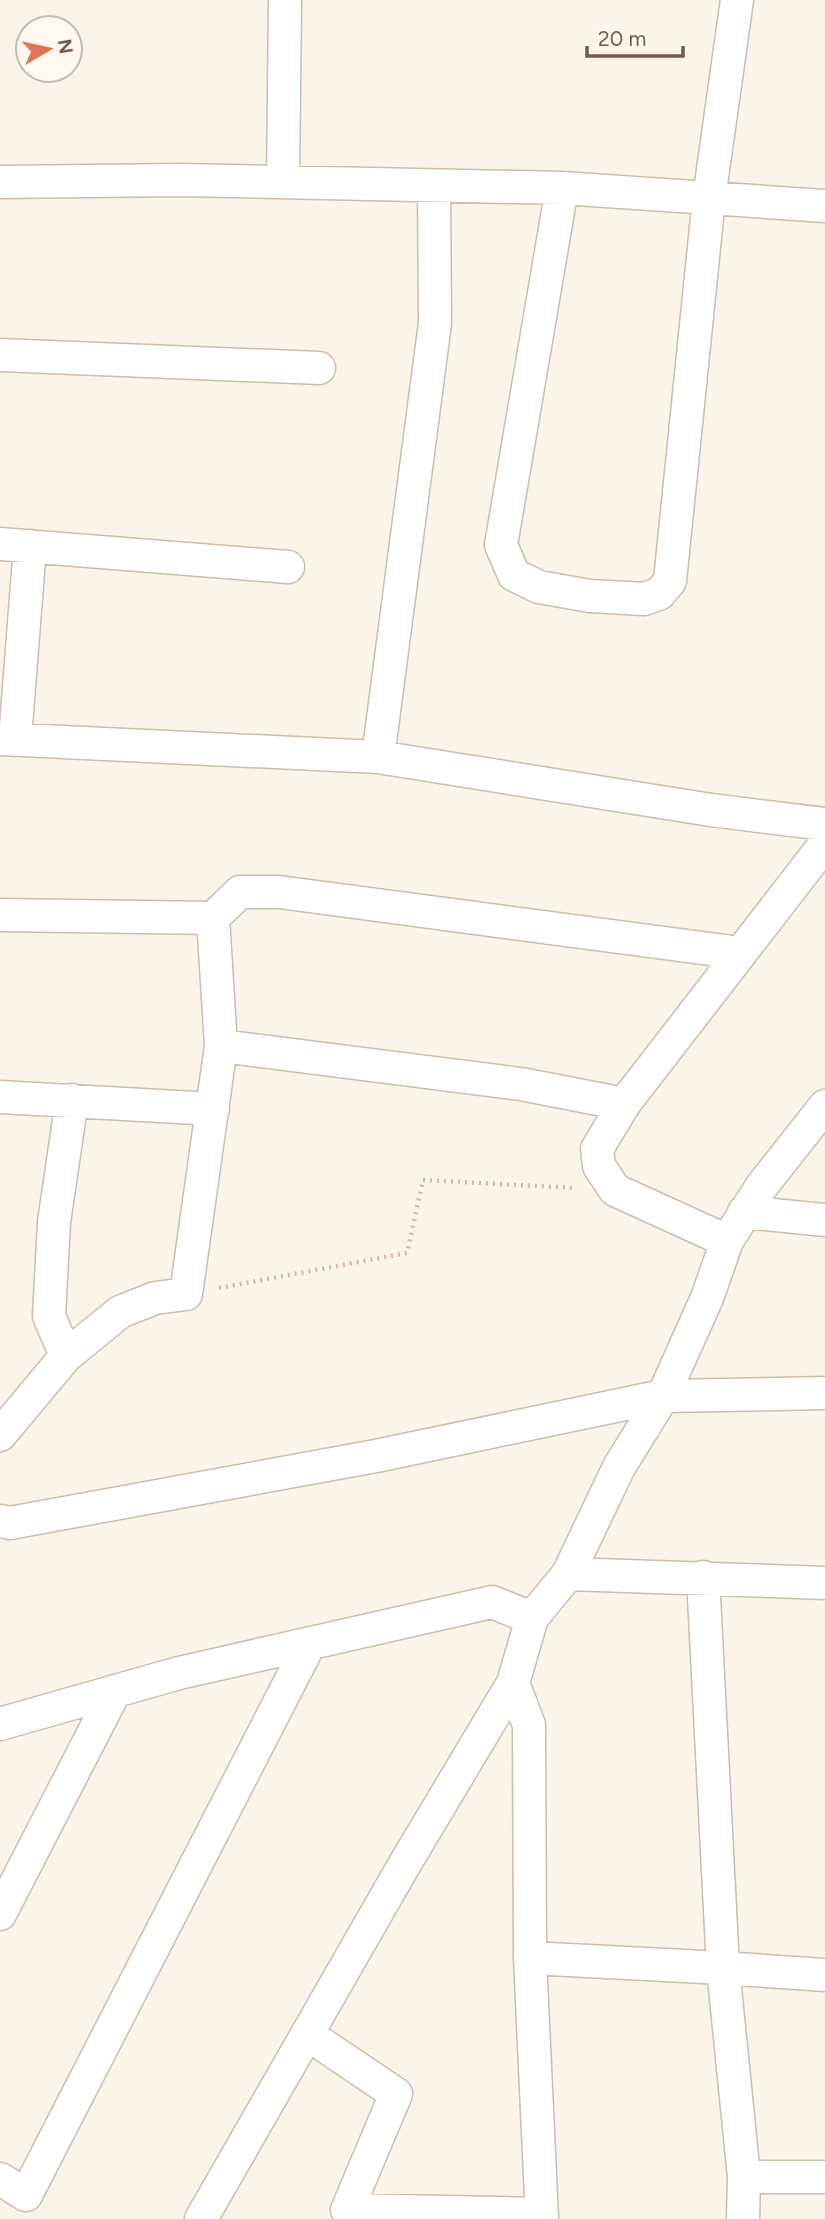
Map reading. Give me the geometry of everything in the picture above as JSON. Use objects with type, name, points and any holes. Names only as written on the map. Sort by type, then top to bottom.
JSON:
[{"type":"street","points":[[283,182],[285,0]]},
{"type":"street","points":[[562,188],[502,544],[514,575],[539,587],[590,596],[644,599],[659,594],[670,581],[709,198],[737,0]]},
{"type":"street","points":[[0,182],[283,182],[562,188],[825,206]]},
{"type":"street","points":[[378,757],[435,323],[434,186]]},
{"type":"street","points":[[0,355],[318,368]]},
{"type":"street","points":[[288,567],[15,545],[8,739],[378,757],[711,810],[825,824]]},
{"type":"street","points":[[727,1241],[615,1190],[599,1166],[597,1149],[624,1104],[825,844]]},
{"type":"street","points":[[0,915],[213,918],[240,892],[279,892],[740,953]]},
{"type":"street","points":[[0,1435],[66,1356],[120,1312],[155,1298],[186,1294],[221,1046],[213,918]]},
{"type":"street","points":[[221,1046],[521,1084],[624,1104]]},
{"type":"street","points":[[0,1097],[213,1109]]},
{"type":"street","points":[[66,1356],[49,1316],[54,1222],[72,1100]]},
{"type":"street","points":[[201,2219],[513,1683],[532,1618],[568,1574],[619,1466],[663,1396],[707,1298],[727,1241],[744,1213],[825,1106]]},
{"type":"street","points":[[744,1213],[825,1220]]},
{"type":"street","points":[[0,1521],[10,1523],[376,1456],[663,1396],[825,1393]]},
{"type":"street","points":[[568,1574],[825,1583]]},
{"type":"street","points":[[703,1577],[723,1968],[744,2176],[743,2219]]},
{"type":"street","points":[[0,1724],[115,1691],[492,1602],[532,1618]]},
{"type":"street","points":[[12,2198],[310,1643]]},
{"type":"street","points":[[307,2034],[396,2094],[347,2210],[542,2217],[530,1958],[529,1725],[513,1683]]},
{"type":"street","points":[[0,1914],[115,1691]]},
{"type":"street","points":[[530,1958],[825,1975]]},
{"type":"street","points":[[744,2176],[825,2177]]},
{"type":"path","points":[[186,1294],[407,1253],[423,1181],[615,1190]]}]
